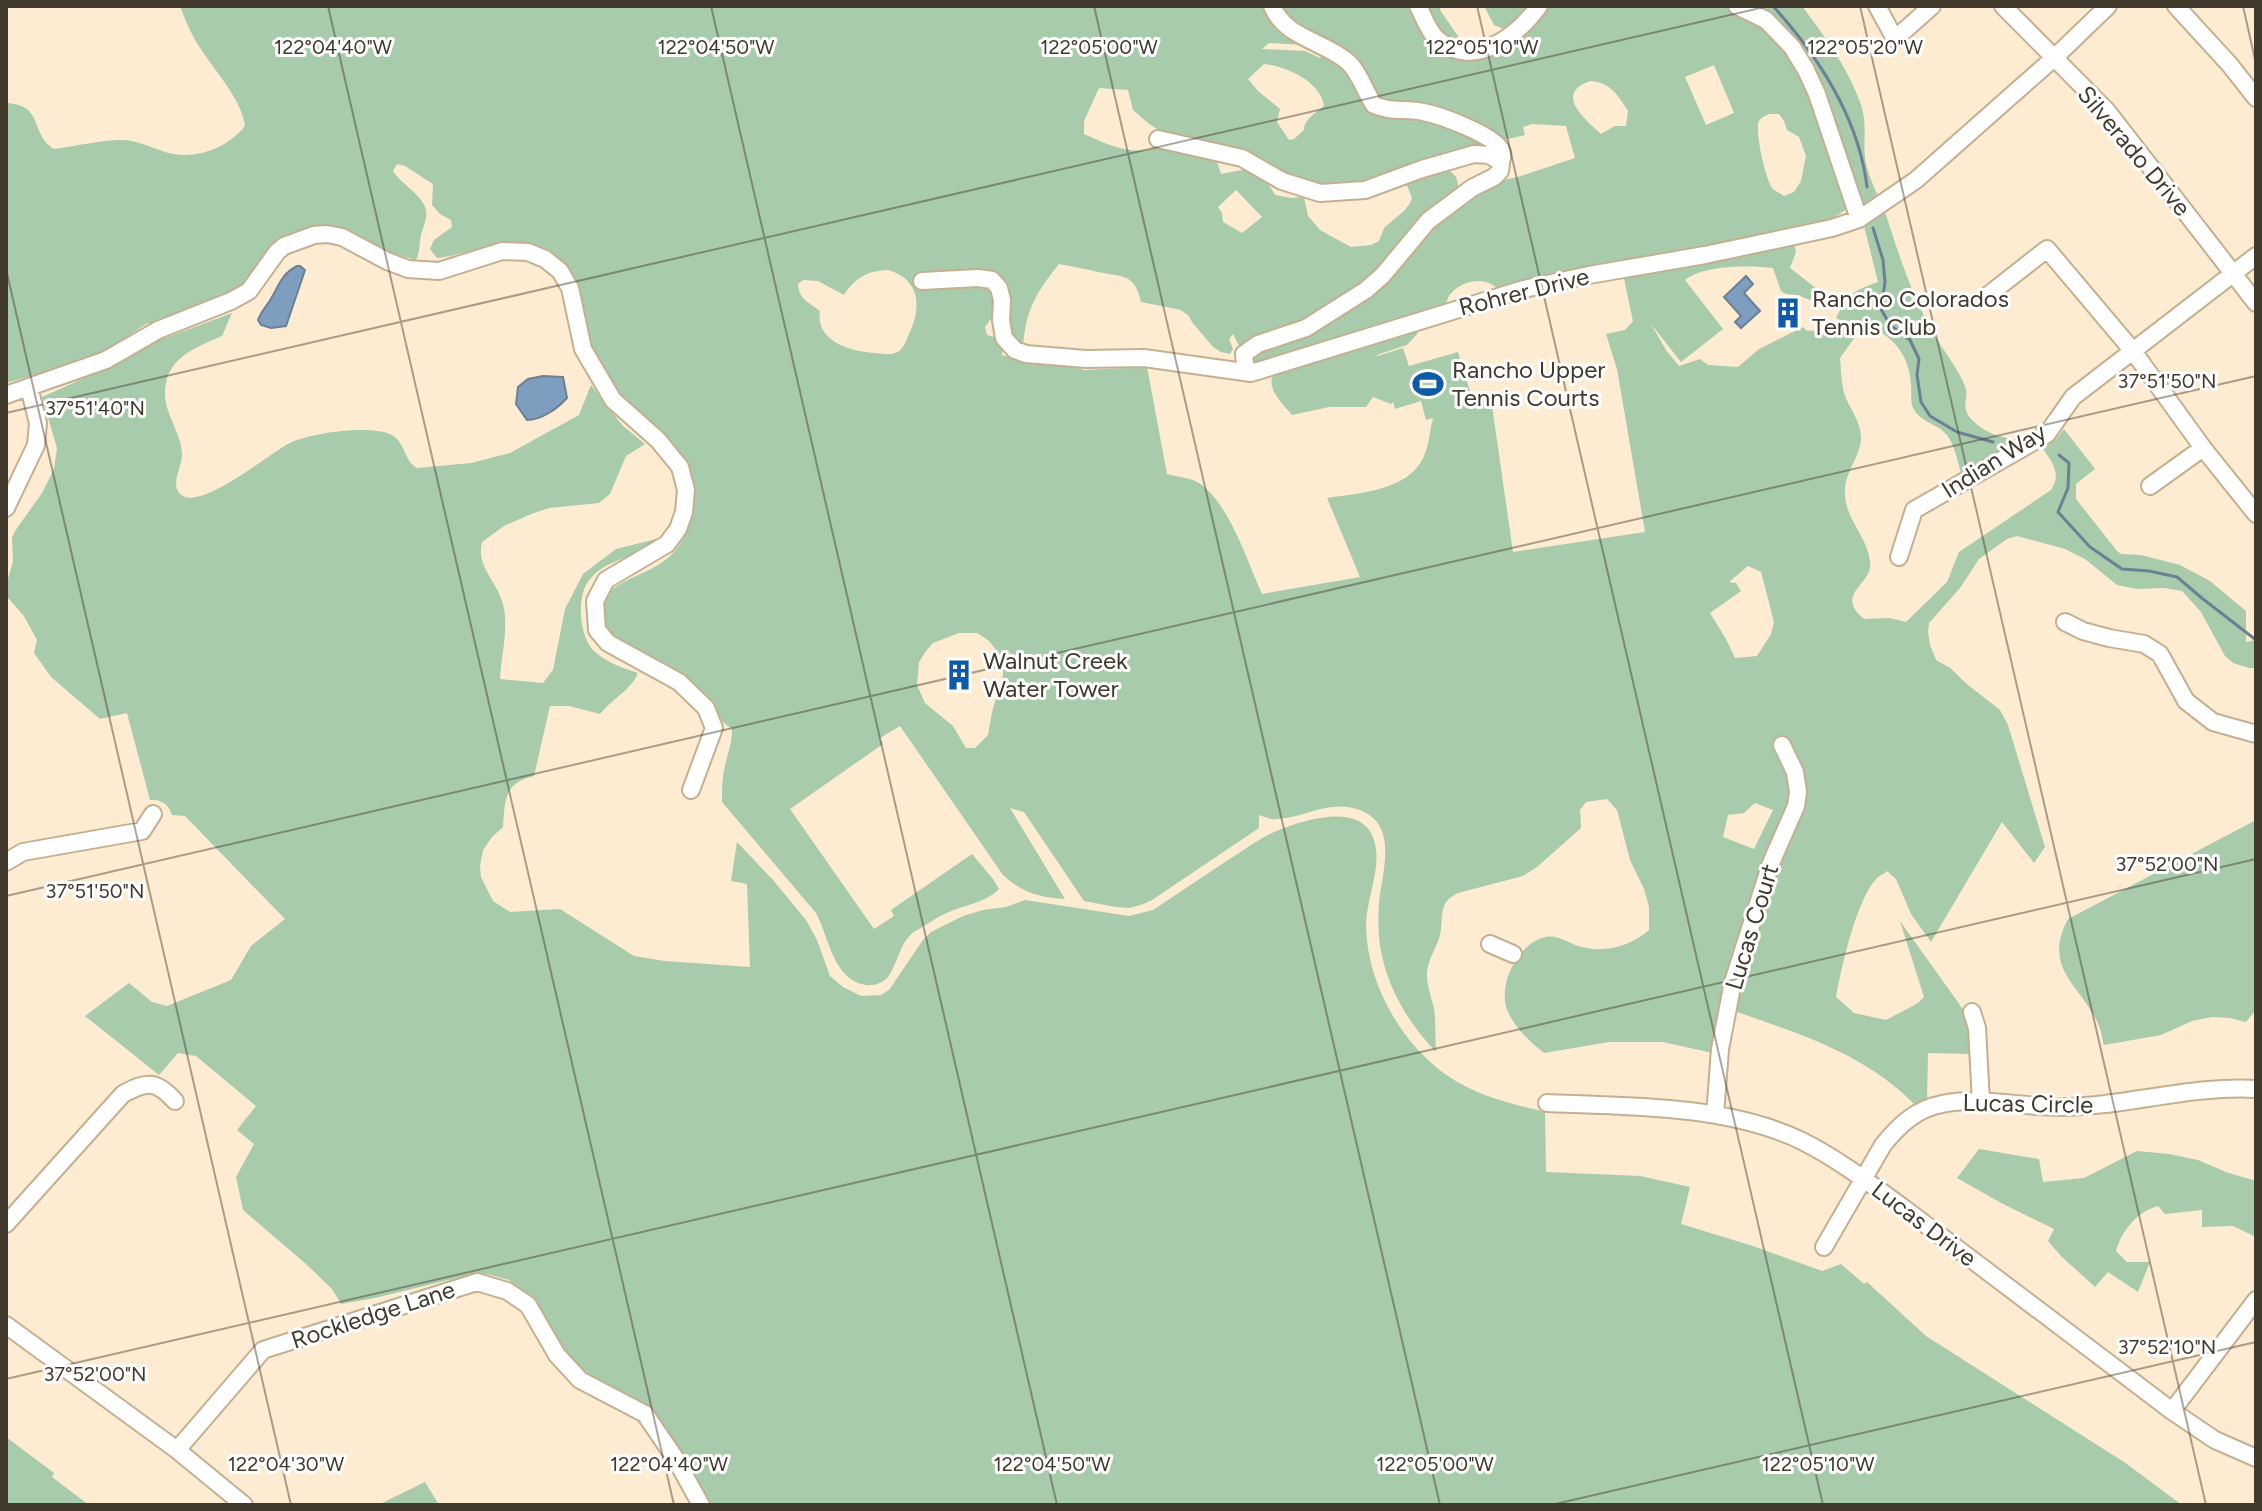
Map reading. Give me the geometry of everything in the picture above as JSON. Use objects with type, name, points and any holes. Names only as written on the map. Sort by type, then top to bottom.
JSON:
[{"type":"street","points":[[1251,373],[1243,360],[1244,354],[1258,344],[1306,328],[1366,290],[1383,275],[1428,221],[1472,188],[1494,177],[1500,171],[1503,155],[1491,138],[1425,112],[1392,111],[1374,105],[1348,62],[1295,32],[1283,23],[1272,6]]},
{"type":"street","points":[[1418,6],[1436,38],[1451,48],[1471,52],[1509,38],[1539,6]]},
{"type":"street","points":[[1737,6],[1766,20],[1792,47],[1806,70],[1859,219]]},
{"type":"street","points":[[1877,6],[1895,39],[1932,6]]},
{"type":"street","name":"Silverado Drive","points":[[2003,6],[2107,111],[2256,303]]},
{"type":"street","name":"Rohrer Drive","points":[[922,281],[992,280],[999,288],[1002,300],[1004,338],[1015,350],[1026,354],[1086,359],[1144,358],[1251,373],[1524,289],[1762,243],[1859,219],[1916,180],[2108,6]]},
{"type":"street","points":[[2176,6],[2256,98]]},
{"type":"street","points":[[1158,139],[1242,158],[1282,181],[1320,193],[1365,190],[1474,154],[1489,155],[1501,162]]},
{"type":"street","points":[[6,395],[106,360],[158,330],[231,301],[249,291],[284,246],[314,235],[342,237],[408,269],[439,271],[502,251],[528,252],[545,259],[560,271],[570,288],[583,349],[613,400],[658,440],[680,467],[686,490],[684,512],[678,529],[667,544],[606,580],[595,601],[597,630],[608,643],[679,682],[706,708],[714,728],[691,790]]},
{"type":"street","points":[[1987,296],[2047,249],[2133,351],[2203,448],[2256,514]]},
{"type":"street","name":"Indian Way","points":[[1899,557],[1914,510],[2047,434],[2073,397],[2256,256]]},
{"type":"street","points":[[6,508],[36,445],[38,423],[29,387]]},
{"type":"street","points":[[2150,486],[2203,448]]},
{"type":"street","points":[[2065,622],[2083,631],[2144,644],[2160,654],[2186,701],[2213,722],[2256,734]]},
{"type":"street","name":"Lucas Court","points":[[1715,1115],[1720,1049],[1733,982],[1771,863],[1796,806],[1798,792],[1795,772],[1782,745]]},
{"type":"street","points":[[6,862],[23,852],[142,831],[153,814]]},
{"type":"street","points":[[1490,944],[1513,954]]},
{"type":"street","points":[[1972,1012],[1977,1028],[1981,1102]]},
{"type":"street","points":[[6,1224],[123,1094],[139,1085],[155,1084],[166,1090],[175,1101]]},
{"type":"street","name":"Lucas Circle","points":[[1824,1247],[1883,1145],[1893,1131],[1914,1113],[1942,1103],[1981,1102],[2058,1108],[2109,1105],[2230,1088],[2256,1089]]},
{"type":"street","name":"Lucas Drive","points":[[1547,1103],[1661,1108],[1715,1115],[1765,1127],[1802,1141],[1864,1180],[2172,1411],[2215,1440],[2256,1458]]},
{"type":"street","name":"Rockledge Lane","points":[[177,1450],[263,1350],[477,1282],[507,1291],[528,1305],[557,1355],[580,1380],[645,1414],[675,1458],[701,1505]]},
{"type":"street","points":[[2172,1411],[2256,1300]]},
{"type":"street","points":[[6,1325],[177,1450],[244,1505]]},
{"type":"green space","points":[[180,6],[1269,6],[1307,45],[1269,43],[1262,49],[1305,51],[1320,58],[1323,53],[1275,6],[1441,6],[1440,10],[1462,42],[1461,45],[1494,55],[1546,6],[1802,6],[1836,54],[1856,92],[1863,113],[1865,154],[1870,177],[1920,308],[1965,386],[1968,415],[1991,433],[2027,440],[1962,476],[1950,439],[1920,417],[1913,408],[1910,373],[1903,355],[1891,340],[1865,323],[1840,358],[1843,389],[1861,433],[1858,453],[1845,486],[1846,502],[1870,561],[1870,569],[1853,596],[1856,610],[1864,619],[1890,618],[1906,622],[1947,582],[1959,552],[2051,490],[2056,473],[2043,449],[2064,429],[2095,469],[2076,484],[2076,499],[2117,551],[2180,565],[2210,581],[2246,611],[2246,642],[2256,640],[2256,668],[2233,663],[2225,656],[2201,612],[2182,591],[2117,585],[2085,559],[2065,549],[2017,536],[2007,539],[1979,559],[1960,588],[1929,623],[1930,645],[1936,660],[2000,710],[2008,725],[2045,847],[2034,863],[2002,822],[1931,942],[1911,914],[1896,879],[1887,871],[1877,877],[1870,887],[1851,934],[1836,997],[1854,1013],[1886,1020],[1924,997],[1900,921],[1967,1015],[1973,1036],[1971,1054],[1928,1053],[1927,1099],[1915,1105],[1875,1072],[1830,1047],[1734,1011],[1758,940],[1754,933],[1717,1054],[1663,1042],[1609,1042],[1544,1053],[1528,1039],[1511,1018],[1505,1002],[1507,979],[1527,947],[1550,937],[1585,948],[1614,948],[1649,930],[1649,907],[1644,889],[1630,860],[1617,810],[1607,799],[1586,802],[1580,810],[1581,828],[1537,867],[1523,876],[1458,893],[1445,904],[1440,934],[1427,971],[1435,1013],[1436,1052],[1416,1029],[1387,975],[1379,940],[1378,913],[1385,864],[1384,838],[1380,826],[1372,817],[1360,810],[1338,806],[1288,818],[1270,819],[1259,815],[1259,828],[1152,900],[1129,908],[1084,901],[1024,812],[1010,808],[1065,899],[1047,897],[1024,890],[1003,875],[900,726],[880,738],[883,744],[790,809],[874,929],[894,916],[891,910],[972,854],[999,889],[982,900],[940,916],[911,934],[888,977],[878,984],[866,985],[846,975],[834,956],[816,913],[722,802],[723,777],[732,729],[611,638],[604,618],[604,604],[609,593],[659,564],[676,550],[688,530],[692,515],[695,500],[693,479],[675,446],[616,392],[605,376],[590,341],[578,286],[557,256],[531,243],[518,242],[437,258],[430,249],[434,240],[452,227],[451,220],[432,205],[433,184],[397,164],[393,171],[421,199],[426,210],[416,260],[381,250],[356,236],[282,240],[268,249],[239,289],[146,324],[96,357],[6,383],[6,103],[18,105],[32,114],[46,143],[54,149],[123,140],[187,155],[219,147],[245,126],[242,115],[231,92],[193,36]],"holes":[[[1264,64],[1273,65],[1309,83],[1321,97],[1324,106],[1308,119],[1304,130],[1289,140],[1277,122],[1280,109],[1248,79]],[[1714,65],[1734,113],[1706,125],[1685,77]],[[1590,81],[1603,84],[1617,95],[1628,111],[1626,126],[1615,126],[1601,134],[1581,115],[1573,100],[1579,86]],[[1099,88],[1128,90],[1133,110],[1165,134],[1322,189],[1404,178],[1412,198],[1405,210],[1384,228],[1379,241],[1351,247],[1320,230],[1308,216],[1304,197],[1275,195],[1264,178],[1254,171],[1221,174],[1216,159],[1161,145],[1142,151],[1112,146],[1084,134],[1084,121]],[[1769,114],[1779,114],[1787,130],[1799,137],[1806,156],[1801,181],[1794,192],[1784,196],[1770,184],[1758,134],[1759,121]],[[1424,116],[1503,140],[1525,135],[1523,127],[1532,124],[1566,126],[1575,158],[1518,177],[1458,189],[1456,178],[1449,171],[1445,158],[1493,146]],[[1236,190],[1262,217],[1242,233],[1223,222],[1218,207]],[[1858,202],[1878,282],[1852,294],[1836,318],[1856,328],[1835,324],[1829,330],[1807,331],[1803,327],[1759,349],[1738,367],[1708,365],[1700,359],[1679,366],[1651,324],[1681,362],[1723,329],[1685,280],[1714,269],[1773,268],[1781,291],[1810,300],[1820,293],[1790,268],[1796,252],[1794,243],[1623,274],[1633,321],[1625,330],[1606,334],[1617,369],[1645,532],[1513,552],[1491,399],[1474,404],[1458,352],[1409,366],[1403,348],[1377,355],[1407,345],[1418,333],[1418,327],[1274,372],[1273,390],[1292,415],[1329,407],[1366,407],[1373,397],[1391,404],[1393,402],[1395,409],[1421,401],[1426,420],[1433,418],[1424,456],[1407,477],[1368,492],[1327,498],[1360,577],[1262,594],[1222,507],[1202,485],[1167,474],[1147,367],[1084,370],[1002,355],[1003,345],[998,338],[987,335],[985,327],[996,312],[1018,345],[1023,347],[1034,302],[1059,264],[1126,278],[1135,286],[1141,302],[1181,310],[1221,352],[1230,354],[1233,349],[1229,339],[1233,334],[1239,346],[1256,364],[1444,308],[1454,290],[1468,283],[1482,281],[1500,292],[1814,226]],[[888,270],[899,274],[907,280],[915,295],[917,304],[913,324],[902,348],[893,354],[856,350],[829,338],[820,322],[820,311],[800,294],[798,284],[803,280],[818,281],[844,295],[858,279]],[[1748,566],[1761,572],[1774,622],[1771,634],[1757,656],[1735,658],[1710,613],[1741,591],[1736,583],[1729,582]],[[959,633],[977,633],[998,652],[1003,675],[988,735],[975,748],[966,748],[953,726],[925,703],[917,685],[919,662],[933,643]],[[1755,803],[1773,810],[1754,849],[1723,837],[1728,815],[1744,813]]]},
{"type":"green space","points":[[1484,6],[1535,6],[1508,31],[1494,25]]},
{"type":"green space","points":[[232,313],[222,336],[184,355],[167,379],[165,400],[182,455],[176,487],[186,497],[216,490],[290,443],[326,433],[370,430],[392,435],[417,468],[471,463],[510,453],[579,415],[591,385],[622,425],[645,444],[626,456],[610,494],[599,503],[549,508],[531,514],[504,526],[482,542],[484,565],[504,610],[500,679],[543,683],[553,670],[565,609],[583,574],[616,549],[660,538],[602,569],[586,586],[581,615],[588,643],[603,658],[638,673],[600,714],[569,706],[550,706],[534,776],[512,788],[506,800],[503,827],[483,850],[481,877],[493,901],[510,912],[560,909],[634,956],[750,967],[747,884],[731,881],[737,842],[806,920],[830,976],[861,996],[881,995],[889,990],[931,932],[963,916],[1025,900],[1129,916],[1153,910],[1272,833],[1325,817],[1353,819],[1364,825],[1375,845],[1376,868],[1366,926],[1373,969],[1390,1010],[1416,1047],[1448,1076],[1483,1094],[1545,1112],[1546,1172],[1640,1176],[1690,1187],[1681,1224],[1822,1271],[1841,1264],[1864,1284],[1867,1282],[1926,1336],[2124,1462],[2182,1505],[707,1505],[705,1494],[699,1492],[664,1429],[598,1383],[567,1357],[523,1292],[509,1280],[473,1274],[341,1304],[332,1289],[306,1264],[243,1210],[236,1177],[254,1144],[237,1130],[256,1106],[196,1056],[178,1053],[159,1075],[85,1016],[129,983],[152,1002],[167,1006],[231,980],[251,946],[285,919],[185,816],[172,815],[164,803],[150,800],[127,713],[100,719],[51,677],[34,653],[37,640],[24,616],[8,598],[6,585],[13,562],[12,538],[54,469],[57,448],[42,397],[129,358],[152,343]]},
{"type":"green space","points":[[2256,820],[2256,1010],[2246,1022],[2212,1017],[2192,1021],[2161,1035],[2104,1045],[2092,1012],[2062,965],[2059,952],[2068,919]]},
{"type":"green space","points":[[1979,1149],[2039,1159],[2043,1182],[2084,1178],[2137,1151],[2198,1160],[2256,1181],[2256,1237],[2233,1226],[2202,1227],[2202,1210],[2165,1214],[2158,1206],[2131,1223],[2116,1251],[2127,1262],[2150,1262],[2138,1292],[2108,1272],[2095,1287],[2048,1241],[2054,1229],[1957,1178]]},
{"type":"green space","points":[[6,1437],[54,1473],[52,1477],[89,1505],[6,1505]]},
{"type":"green space","points":[[425,1482],[439,1505],[378,1505]]},
{"type":"water","points":[[297,266],[305,270],[286,326],[271,328],[261,325],[259,317],[279,283]]},
{"type":"water","points":[[1746,276],[1753,284],[1744,293],[1760,311],[1741,328],[1735,322],[1741,316],[1724,297]]},
{"type":"water","points":[[563,377],[567,398],[549,413],[527,420],[516,404],[518,387],[528,379]]},
{"type":"waterway","points":[[1773,6],[1806,46],[1846,113],[1863,162],[1867,187]]},
{"type":"waterway","points":[[1873,228],[1883,260],[1885,282],[1881,309],[1890,325],[1910,340],[1919,359],[1917,375],[1921,402],[1930,416],[1957,432],[1993,442]]},
{"type":"waterway","points":[[2059,455],[2069,463],[2068,488],[2058,512],[2090,547],[2122,569],[2177,577],[2256,640]]},
{"type":"place","name":"Rancho Colorados Tennis Club","points":[[1788,313]]},
{"type":"place","name":"Rancho Upper Tennis Courts","points":[[1428,384]]},
{"type":"place","name":"Walnut Creek Water Tower","points":[[959,675]]}]
